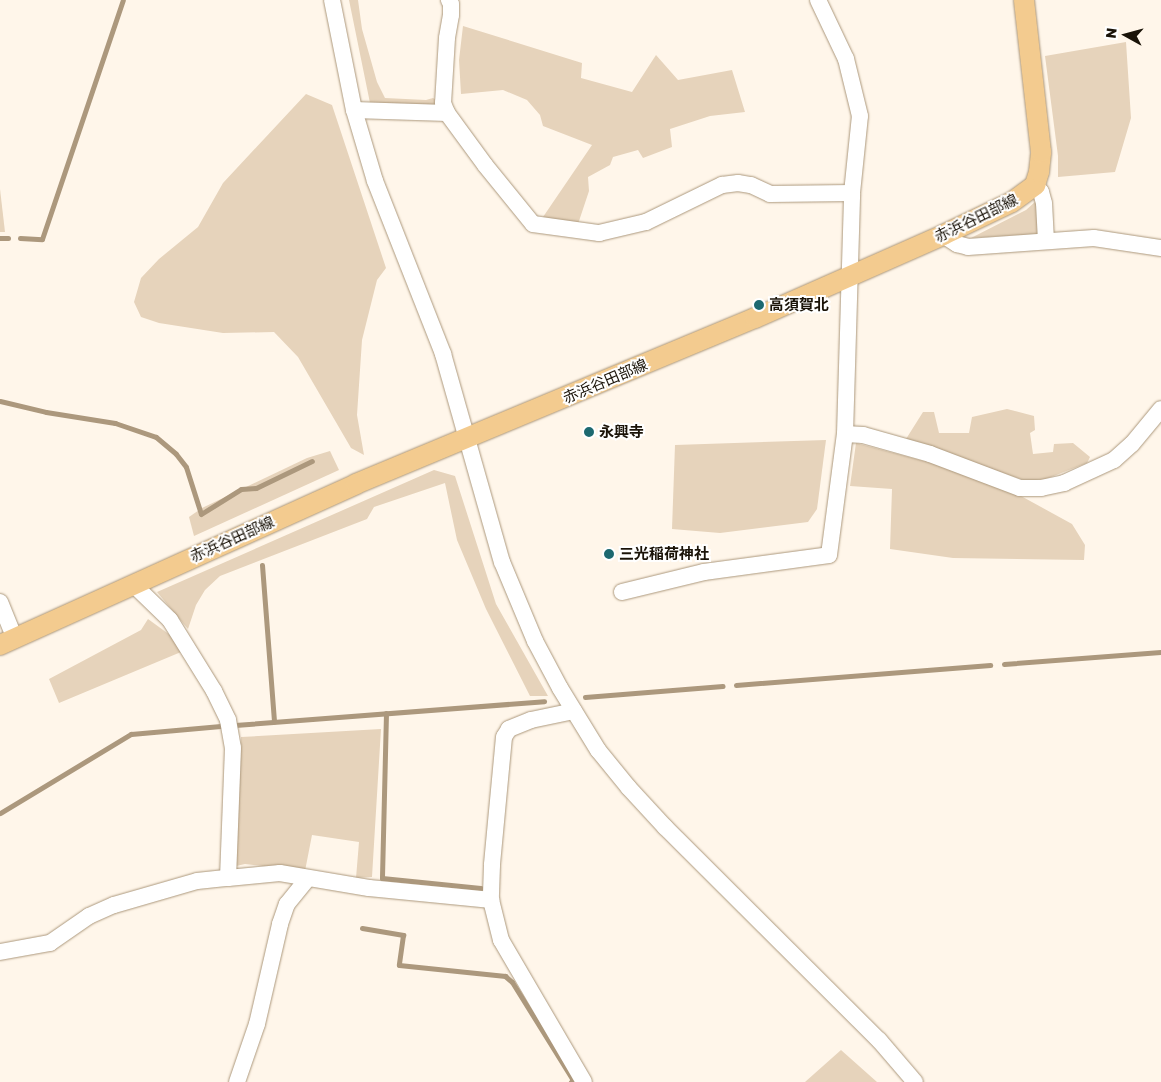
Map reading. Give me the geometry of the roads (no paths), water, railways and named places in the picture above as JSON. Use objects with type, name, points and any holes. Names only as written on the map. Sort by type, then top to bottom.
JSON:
[{"type":"main road","name":"赤浜谷田部線","points":[[8,642],[356,484],[560,400],[850,276],[1012,202],[1035,185],[1040,172],[1041,152],[1024,0]]},
{"type":"street","points":[[332,0],[354,110],[375,181],[443,354],[492,531],[517,601],[535,641],[598,750],[659,821],[879,1040],[915,1082]]},
{"type":"street","points":[[449,0],[452,4],[447,38],[444,103],[447,113],[484,165],[533,224],[551,228],[599,233],[646,222],[722,185],[738,183],[751,185],[770,194],[852,193]]},
{"type":"street","points":[[622,592],[704,572],[829,555],[845,434],[852,193],[860,116],[846,59],[818,0]]},
{"type":"street","points":[[354,110],[447,113]]},
{"type":"street","points":[[1035,185],[1041,192],[1044,203],[1046,241]]},
{"type":"street","points":[[943,235],[957,244],[968,247],[1094,238],[1161,248]]},
{"type":"street","points":[[845,434],[863,435],[930,454],[1020,488],[1042,488],[1064,483],[1114,460],[1132,444],[1161,409]]},
{"type":"street","points":[[134,584],[170,620],[214,691],[228,720],[233,748],[228,878]]},
{"type":"street","points":[[0,602],[8,642]]},
{"type":"street","points":[[574,711],[531,720],[509,729],[504,737],[492,865],[491,900],[501,940],[584,1082]]},
{"type":"street","points":[[0,952],[50,943],[90,916],[114,905],[197,881],[280,873],[369,888],[491,900]]},
{"type":"street","points":[[237,1082],[256,1024],[280,924],[287,904],[308,878]]},
{"type":"waterway","points":[[20,238],[42,239],[123,0]]},
{"type":"waterway","points":[[0,238],[8,238]]},
{"type":"waterway","points":[[0,401],[46,412],[115,423],[156,437],[176,454],[186,467],[201,514],[241,489],[256,488],[312,461]]},
{"type":"waterway","points":[[262,565],[274,722]]},
{"type":"waterway","points":[[1004,664],[1161,652]]},
{"type":"waterway","points":[[736,685],[990,665]]},
{"type":"waterway","points":[[585,697],[723,686]]},
{"type":"waterway","points":[[235,725],[544,701]]},
{"type":"waterway","points":[[386,713],[382,878],[480,888]]},
{"type":"waterway","points":[[0,813],[131,734],[221,726]]},
{"type":"waterway","points":[[362,928],[403,935],[399,965],[505,976],[512,982],[573,1080],[571,1082]]},
{"type":"place","name":"高須賀北","points":[[759,305]]},
{"type":"place","name":"永興寺","points":[[589,432]]},
{"type":"place","name":"三光稲荷神社","points":[[609,554]]}]
